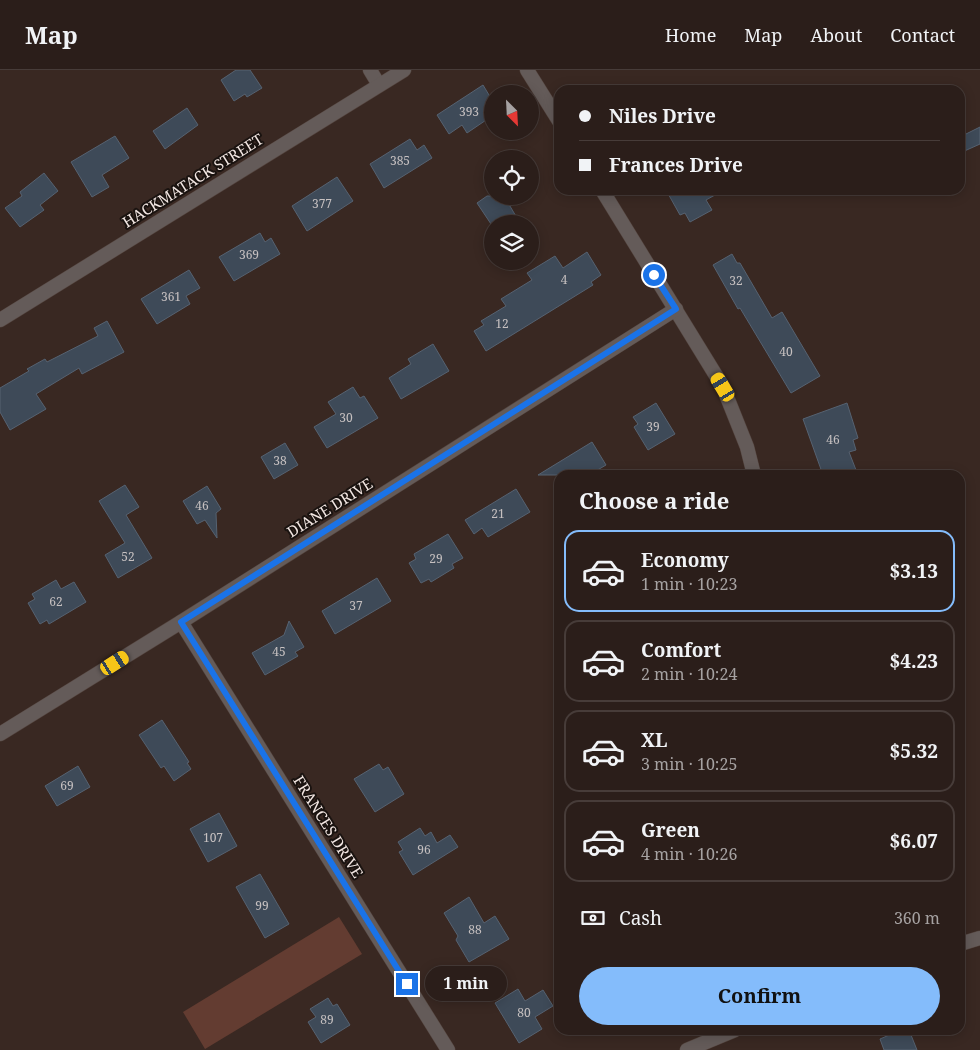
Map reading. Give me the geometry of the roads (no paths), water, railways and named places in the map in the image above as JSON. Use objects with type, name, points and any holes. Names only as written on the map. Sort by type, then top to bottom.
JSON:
[{"type":"street","points":[[370,70],[380,85]]},
{"type":"street","name":"HACKMATACK STREET","points":[[0,320],[404,70]]},
{"type":"street","points":[[527,70],[554,113]]},
{"type":"street","points":[[605,195],[723,387],[747,447],[753,470]]},
{"type":"street","name":"DIANE DRIVE","points":[[0,734],[181,622],[676,309]]},
{"type":"street","name":"FRANCES DRIVE","points":[[181,622],[448,1050]]},
{"type":"street","points":[[965,942],[980,938]]},
{"type":"street","points":[[687,1050],[723,1035]]}]
